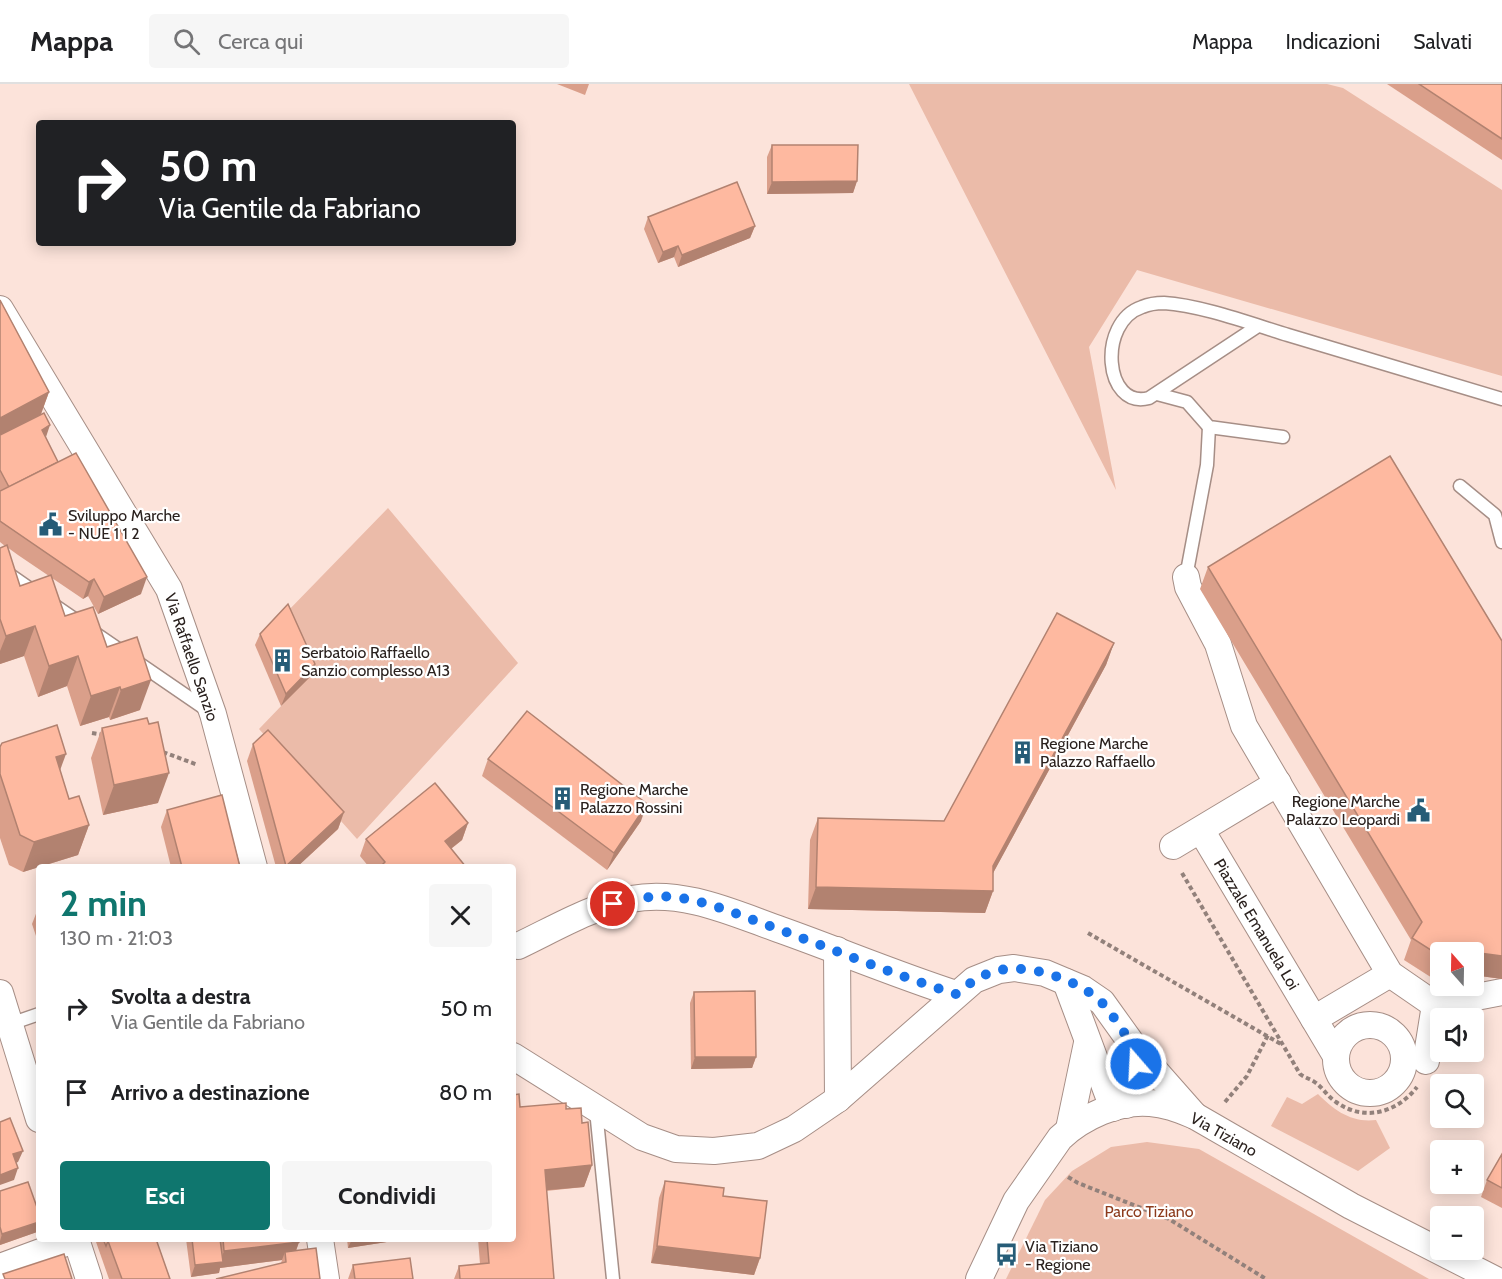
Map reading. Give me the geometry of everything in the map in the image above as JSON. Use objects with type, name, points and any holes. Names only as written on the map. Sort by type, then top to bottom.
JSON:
[{"type":"street","name":"Via Raffaello Sanzio","points":[[0,309],[169,589],[213,714],[253,864]]},
{"type":"street","points":[[1186,577],[1188,587],[1218,644],[1244,726],[1390,974],[1435,1005],[1501,992]]},
{"type":"street","points":[[1175,856],[1201,830],[1278,783]]},
{"type":"street","name":"Piazzale Emanuela Loi","points":[[1201,830],[1336,1056],[1336,1067],[1348,1086],[1358,1091],[1380,1092],[1390,1087],[1403,1070],[1402,1048]]},
{"type":"street","points":[[516,947],[613,904],[652,897],[689,900],[714,906],[956,994]]},
{"type":"street","points":[[837,950],[838,1099]]},
{"type":"street","points":[[516,1058],[642,1137],[676,1149],[714,1151],[758,1146],[794,1129],[838,1099],[956,994],[986,974],[1014,968],[1031,970],[1083,988],[1101,1002],[1135,1048],[1201,1120]]},
{"type":"street","points":[[1314,1019],[1390,974]]},
{"type":"street","points":[[1066,982],[1087,1042],[1120,1106]]},
{"type":"street","points":[[0,993],[36,1109]]},
{"type":"street","points":[[1336,1056],[1338,1045],[1345,1035],[1354,1028],[1365,1025],[1388,1030],[1397,1038],[1402,1048],[1428,1052],[1435,1005]]},
{"type":"street","points":[[1069,1129],[1087,1042]]},
{"type":"street","points":[[1120,1106],[1135,1079],[1135,1048]]},
{"type":"street","name":"Via Tiziano","points":[[979,1279],[1017,1201],[1042,1162],[1069,1129],[1092,1116],[1120,1106],[1149,1103],[1172,1107],[1201,1120],[1351,1206],[1494,1279]]},
{"type":"street","points":[[0,1267],[68,1242]]},
{"type":"street","points":[[77,1242],[89,1279]]},
{"type":"street","points":[[320,1242],[326,1279]]},
{"type":"lane","points":[[1258,326],[1157,394],[1135,399],[1128,395],[1116,380],[1110,356],[1114,337],[1124,319],[1138,308],[1163,303],[1195,308],[1258,326],[1502,399]]},
{"type":"lane","points":[[1157,394],[1187,402],[1209,427],[1282,437]]},
{"type":"lane","points":[[1186,577],[1207,465],[1209,427]]},
{"type":"lane","points":[[1460,486],[1495,515],[1502,542]]},
{"type":"lane","points":[[0,568],[213,714]]},
{"type":"lane","points":[[10,1024],[36,1015]]},
{"type":"lane","points":[[596,1109],[613,1279]]},
{"type":"path","points":[[92,733],[111,737]]},
{"type":"path","points":[[163,752],[230,776]]},
{"type":"path","points":[[1175,856],[1300,1074],[1316,1082],[1325,1093],[1344,1108],[1365,1113],[1389,1110],[1408,1098],[1417,1088],[1428,1052]]},
{"type":"path","points":[[1088,933],[1282,1044]]},
{"type":"path","points":[[1201,1120],[1247,1076],[1268,1035]]},
{"type":"path","points":[[1042,1162],[1078,1183],[1168,1219],[1266,1279]]},
{"type":"green space","points":[[909,84],[1327,84],[1343,88],[1502,190],[1502,376],[1137,270],[1089,347],[1116,490]]},
{"type":"green space","points":[[388,508],[518,663],[357,839],[259,729],[310,676],[284,615]]},
{"type":"green space","points":[[1318,1094],[1344,1114],[1359,1119],[1376,1120],[1390,1148],[1358,1171],[1271,1126],[1287,1097],[1302,1104]]},
{"type":"green space","name":"Parco Tiziano","points":[[1147,1142],[1199,1149],[1429,1279],[1006,1279],[1045,1200],[1072,1171],[1111,1147]]},
{"type":"building","points":[[1419,84],[1502,84],[1502,139]]},
{"type":"building","points":[[772,145],[858,145],[857,181],[772,182]]},
{"type":"building","points":[[737,182],[755,226],[682,255],[678,246],[663,252],[648,217]]},
{"type":"building","points":[[0,300],[49,392],[0,418]]},
{"type":"building","points":[[44,413],[50,425],[42,430],[58,462],[9,487],[0,470],[0,435]]},
{"type":"building","name":"Sviluppo Marche - NUE 1 1 2","points":[[76,453],[147,577],[104,597],[94,579],[89,582],[0,521],[0,491]]},
{"type":"building","name":"Regione Marche Palazzo Leopardi","points":[[1390,456],[1502,641],[1502,956],[1484,954],[1484,942],[1430,942],[1430,950],[1412,938],[1422,922],[1208,567]]},
{"type":"building","points":[[7,545],[20,586],[51,575],[65,616],[93,607],[107,647],[137,637],[151,680],[121,690],[120,687],[91,696],[78,656],[49,666],[35,626],[6,636],[0,619],[0,548]]},
{"type":"building","name":"Serbatoio Raffaello Sanzio complesso A13","points":[[288,604],[315,664],[286,694],[260,634]]},
{"type":"building","name":"Regione Marche Palazzo Raffaello","points":[[1057,613],[1114,643],[993,866],[993,891],[816,887],[818,818],[944,821]]},
{"type":"building","name":"Regione Marche Palazzo Rossini","points":[[527,711],[647,804],[614,853],[488,759]]},
{"type":"building","points":[[147,718],[149,724],[158,722],[169,773],[114,785],[102,728]]},
{"type":"building","points":[[57,725],[66,754],[56,757],[69,799],[79,796],[89,825],[34,842],[20,835],[0,774],[0,747],[2,743]]},
{"type":"building","points":[[268,730],[344,812],[288,864],[285,864],[253,744]]},
{"type":"building","points":[[435,783],[468,823],[445,841],[464,864],[383,864],[385,862],[366,839]]},
{"type":"building","points":[[222,795],[239,864],[181,864],[167,810]]},
{"type":"building","points":[[755,991],[756,1057],[695,1057],[694,992]]},
{"type":"building","points":[[516,1094],[519,1094],[520,1107],[566,1103],[566,1109],[581,1108],[582,1123],[588,1122],[592,1165],[545,1170],[554,1279],[460,1279],[459,1266],[489,1263],[487,1242],[516,1242]]},
{"type":"building","points":[[10,1118],[23,1151],[13,1154],[18,1168],[0,1175],[0,1122]]},
{"type":"building","points":[[1502,1154],[1502,1188],[1487,1180]]},
{"type":"building","points":[[665,1181],[724,1188],[723,1196],[767,1201],[760,1258],[657,1246]]},
{"type":"building","points":[[28,1182],[36,1205],[36,1223],[2,1234],[0,1191]]},
{"type":"building","points":[[108,1242],[157,1242],[170,1279],[122,1279]]},
{"type":"building","points":[[192,1242],[220,1242],[223,1262],[195,1265]]},
{"type":"building","points":[[223,1242],[299,1242],[224,1251]]},
{"type":"building","points":[[316,1248],[320,1279],[216,1279],[286,1262],[285,1252]]},
{"type":"building","points":[[64,1254],[72,1279],[5,1279],[3,1274]]},
{"type":"building","points":[[410,1258],[413,1279],[355,1279],[353,1265]]},
{"type":"place","name":"Sviluppo Marche - NUE 1 1 2","points":[[50,524]]},
{"type":"place","name":"Serbatoio Raffaello Sanzio complesso A13","points":[[283,661]]},
{"type":"place","name":"Regione Marche Palazzo Raffaello","points":[[1022,752]]},
{"type":"place","name":"Regione Marche Palazzo Rossini","points":[[562,798]]},
{"type":"place","name":"Regione Marche Palazzo Leopardi","points":[[1418,810]]},
{"type":"place","name":"Via Tiziano - Regione","points":[[1007,1255]]},
{"type":"route","points":[[613,904],[631,899],[671,897],[714,906],[956,994],[974,980],[999,970],[1014,968],[1045,974],[1083,988],[1101,1002],[1135,1048],[1136,1064]]}]
